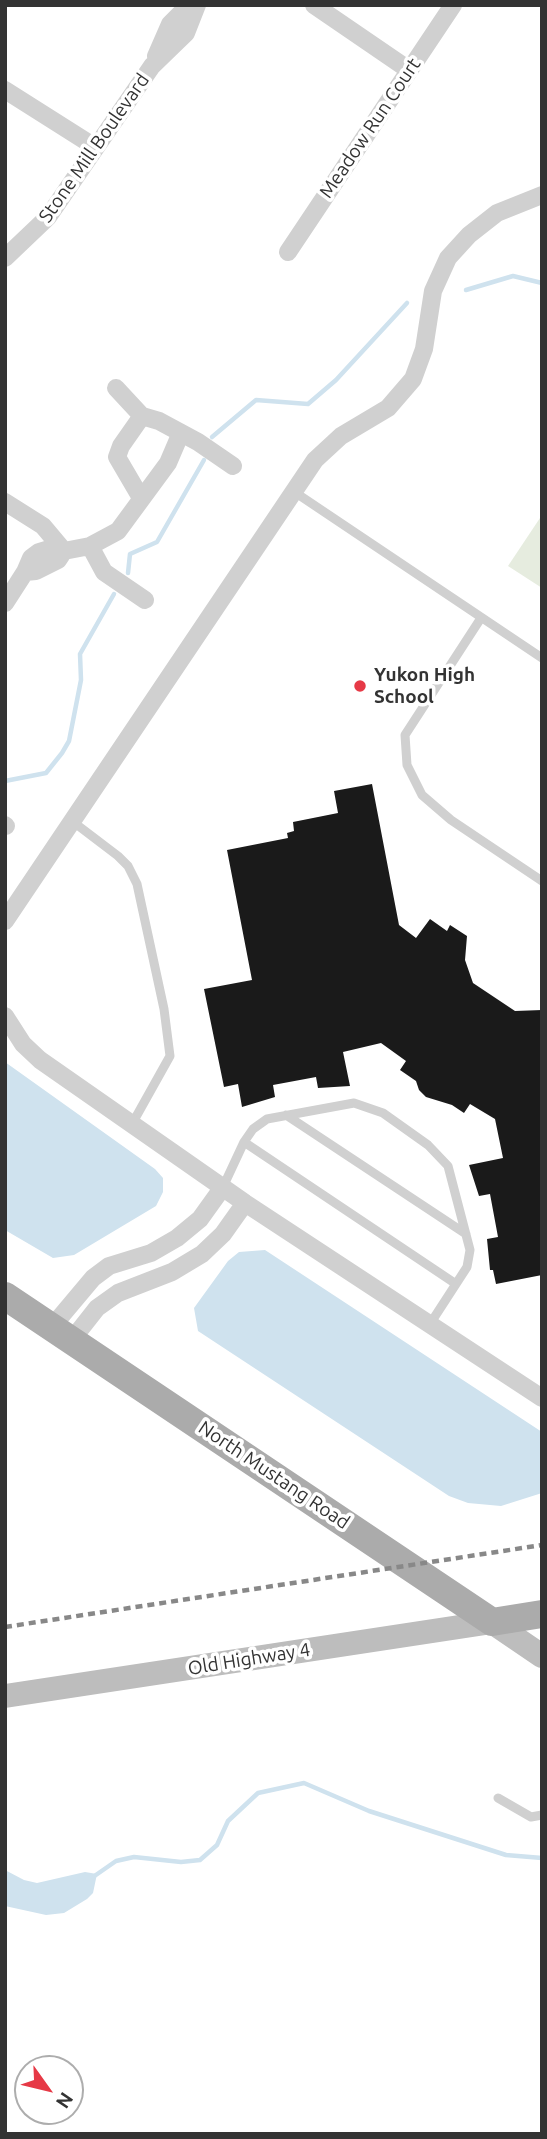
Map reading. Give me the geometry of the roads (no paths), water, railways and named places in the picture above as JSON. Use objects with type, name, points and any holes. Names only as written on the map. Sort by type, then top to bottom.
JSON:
[{"type":"main road","name":"North Mustang Road","points":[[5,1296],[542,1656]]},
{"type":"main road","points":[[492,1622],[542,1614]]},
{"type":"main road","name":"Old Highway 4","points":[[5,1696],[492,1622]]},
{"type":"street","name":"Stone Mill Boulevard","points":[[152,66],[170,24],[189,5]]},
{"type":"street","name":"Stone Mill Boulevard","points":[[5,258],[48,217],[152,66],[186,33],[197,5]]},
{"type":"street","points":[[314,5],[409,70]]},
{"type":"street","name":"Meadow Run Court","points":[[288,252],[453,5]]},
{"type":"street","points":[[5,90],[95,147]]},
{"type":"street","points":[[5,921],[293,491],[326,448],[388,408],[414,379],[424,349],[433,291],[440,273],[458,246],[497,213],[542,195]]},
{"type":"street","points":[[116,388],[142,416],[159,421],[180,435],[198,442],[233,466]]},
{"type":"street","points":[[141,498],[117,457],[121,446],[142,416]]},
{"type":"street","points":[[5,603],[32,558],[39,552],[52,548],[64,551],[90,546],[118,531],[168,463],[180,435]]},
{"type":"street","points":[[5,502],[43,526],[64,551]]},
{"type":"street","points":[[90,546],[99,565],[111,579],[145,600]]},
{"type":"street","points":[[5,1016],[23,1044],[40,1060],[245,1203],[542,1398]]},
{"type":"street","points":[[61,1335],[93,1278],[109,1266],[151,1253],[177,1238],[200,1219],[223,1187]]},
{"type":"street","points":[[61,1335],[118,1293],[172,1272],[202,1254],[223,1234],[245,1203]]},
{"type":"lane","points":[[293,491],[542,658]]},
{"type":"lane","points":[[481,618],[405,735],[407,765],[422,794],[450,820],[542,881]]},
{"type":"lane","points":[[72,821],[118,856],[128,866],[138,884],[164,1009],[170,1056],[132,1124]]},
{"type":"lane","points":[[223,1187],[244,1142],[253,1129],[267,1119],[354,1103],[383,1113],[428,1145],[448,1166],[470,1250],[467,1267],[430,1324]]},
{"type":"lane","points":[[286,1115],[466,1234]]},
{"type":"lane","points":[[244,1142],[456,1284]]},
{"type":"lane","points":[[498,1798],[531,1817],[542,1815]]},
{"type":"water","points":[[5,1062],[155,1169],[163,1178],[163,1192],[156,1206],[74,1255],[53,1258],[5,1230]]},
{"type":"water","points":[[265,1250],[542,1432],[542,1493],[501,1506],[468,1503],[449,1496],[198,1331],[194,1308],[228,1261],[239,1252]]},
{"type":"water","points":[[5,1870],[24,1880],[37,1883],[85,1872],[97,1874],[93,1893],[87,1899],[64,1913],[46,1915],[5,1906]]},
{"type":"waterway","points":[[466,290],[513,276],[542,283]]},
{"type":"waterway","points":[[212,437],[256,400],[308,404],[336,380],[407,303]]},
{"type":"waterway","points":[[128,573],[130,554],[157,542],[204,460]]},
{"type":"waterway","points":[[5,781],[46,773],[69,741],[81,680],[80,654],[114,594]]},
{"type":"waterway","points":[[93,1877],[116,1861],[134,1857],[181,1862],[200,1860],[217,1845],[228,1821],[258,1793],[304,1783],[369,1811],[506,1855],[542,1858]]},
{"type":"railway","points":[[5,1627],[542,1545]]},
{"type":"place","name":"Yukon High School","points":[[360,686]]}]
